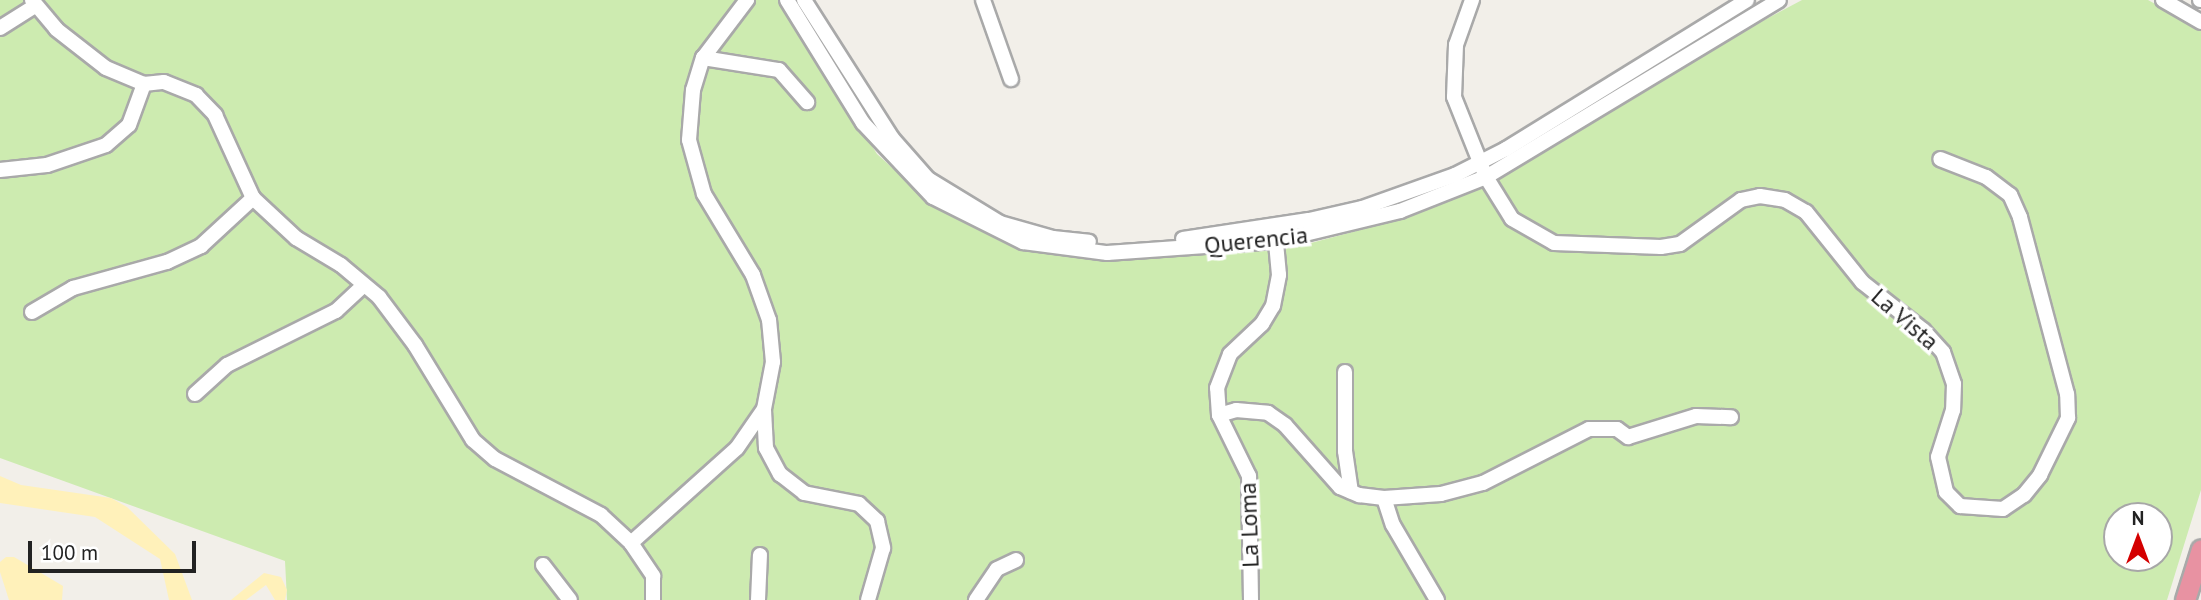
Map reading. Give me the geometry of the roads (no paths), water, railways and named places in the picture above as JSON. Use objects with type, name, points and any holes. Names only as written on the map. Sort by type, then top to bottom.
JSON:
[{"type":"highway","points":[[2185,600],[2201,549]]},
{"type":"street","points":[[747,0],[703,58],[693,90],[689,140],[704,194],[754,275],[769,320],[773,362],[764,409],[766,448],[780,474],[804,493],[859,504],[877,522],[883,548],[868,600]]},
{"type":"street","name":"Querencia","points":[[788,0],[880,144],[933,197],[998,233],[1053,249],[1107,253],[1275,234],[1400,211],[1483,170],[1674,53],[1747,0]]},
{"type":"street","name":"Querencia","points":[[804,0],[907,158],[940,189],[1000,223],[1053,239],[1105,244],[1275,234],[1483,170]]},
{"type":"street","points":[[983,0],[1012,79]]},
{"type":"street","name":"La Vista","points":[[1472,0],[1462,20],[1452,73],[1460,119],[1500,207],[1526,230],[1554,243],[1591,247],[1680,244],[1725,207],[1760,196],[1784,201],[1806,212],[1862,282],[1923,330],[1943,352],[1954,384],[1953,410],[1938,457],[1946,492],[1960,506],[2003,509],[2024,495],[2045,465],[2068,418],[2067,394],[2020,217],[2010,195],[1986,177],[1940,159]]},
{"type":"street","name":"Querencia","points":[[1674,53],[1779,0]]},
{"type":"street","points":[[2164,0],[2201,22]]},
{"type":"street","points":[[0,29],[33,3],[79,50],[144,84],[181,86],[205,105],[215,115],[253,198],[296,238],[364,285],[410,337],[473,440],[495,459],[601,515],[631,543],[653,576],[653,600]]},
{"type":"street","points":[[703,58],[779,71],[807,102]]},
{"type":"street","points":[[0,170],[47,165],[106,145],[128,125],[144,84]]},
{"type":"street","points":[[32,312],[73,288],[167,262],[201,246],[253,198]]},
{"type":"street","name":"La Loma","points":[[1251,600],[1248,476],[1219,415],[1220,370],[1273,306],[1279,275],[1275,234]]},
{"type":"street","points":[[195,394],[227,365],[336,311],[364,285]]},
{"type":"street","points":[[1345,372],[1345,451],[1351,492]]},
{"type":"street","points":[[631,543],[737,448],[764,409]]},
{"type":"street","points":[[1219,415],[1236,410],[1268,412],[1285,425],[1323,471],[1351,492],[1384,498],[1441,494],[1483,483],[1589,429],[1617,429],[1628,437],[1696,416],[1731,417]]},
{"type":"street","points":[[1384,498],[1392,526],[1437,600]]},
{"type":"street","points":[[758,600],[760,555]]},
{"type":"street","points":[[976,600],[997,569],[1016,560]]},
{"type":"street","points":[[543,565],[570,600]]}]
